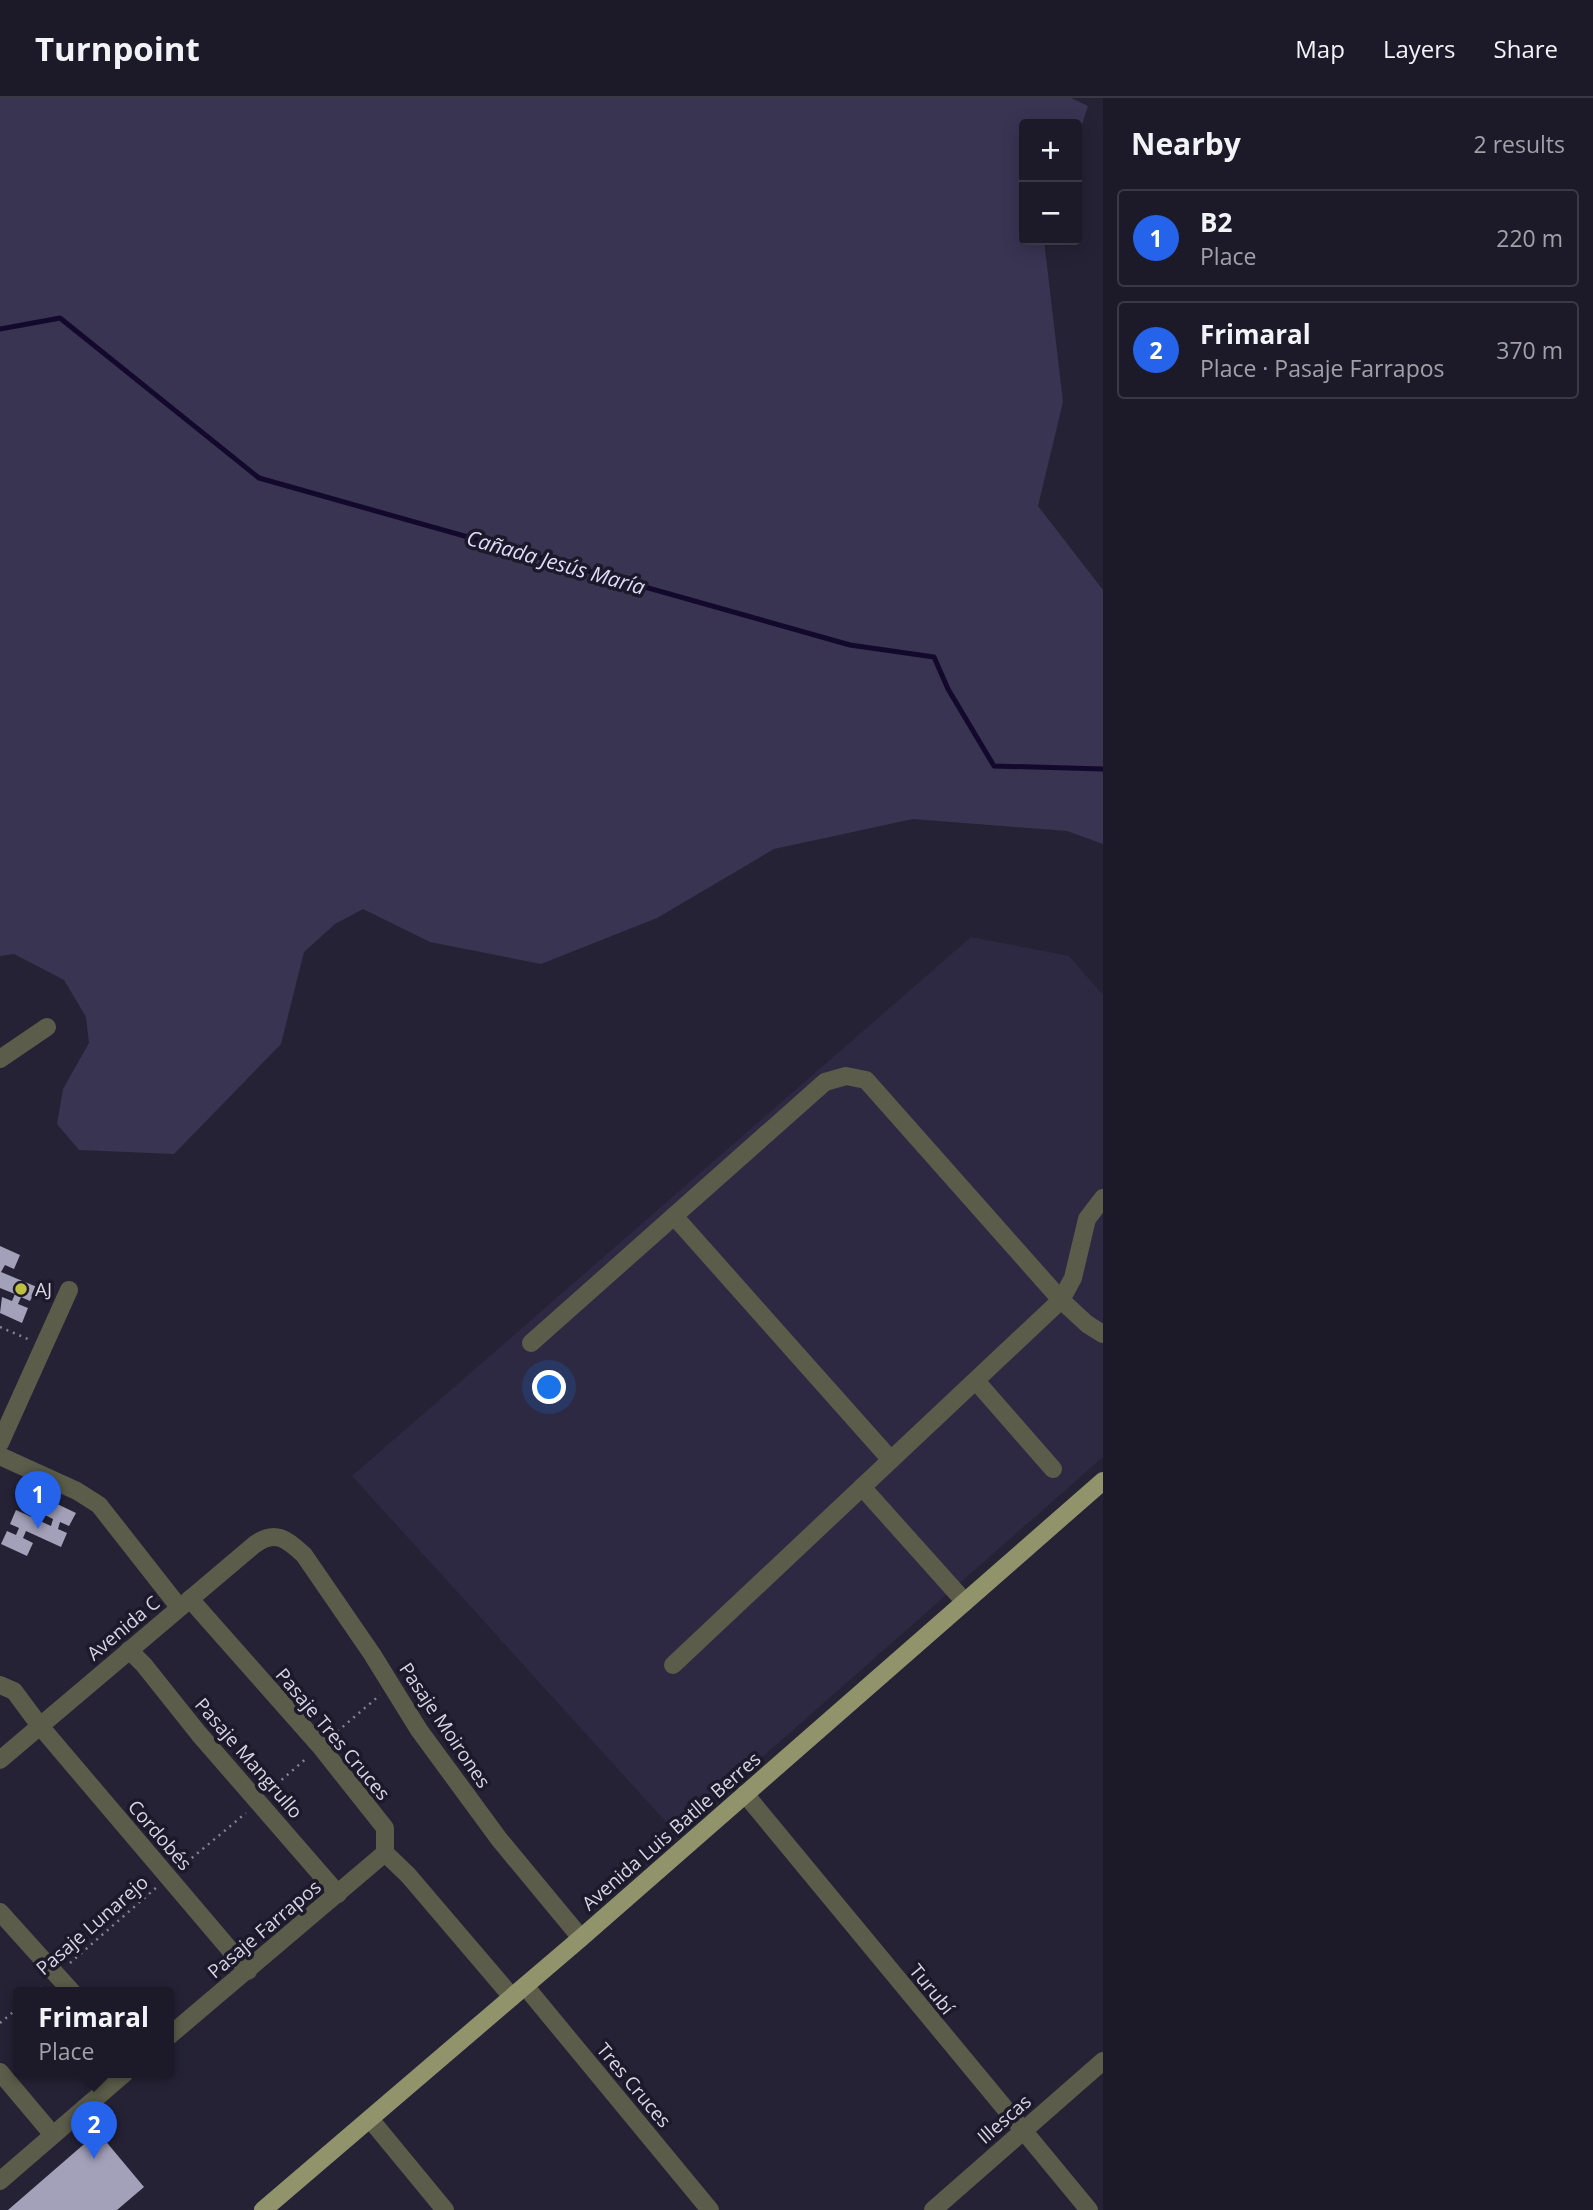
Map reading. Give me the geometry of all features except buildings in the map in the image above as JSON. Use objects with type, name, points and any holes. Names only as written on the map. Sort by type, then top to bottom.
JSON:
[{"type":"main road","name":"Avenida Luis Batlle Berres","points":[[263,2210],[581,1938],[1103,1481]]},
{"type":"street","points":[[0,1059],[47,1027]]},
{"type":"street","points":[[531,1343],[825,1082],[846,1076],[866,1080],[1061,1300],[1087,1324],[1103,1334]]},
{"type":"street","points":[[673,1665],[1061,1300],[1073,1278],[1087,1219],[1103,1198]]},
{"type":"street","points":[[674,1216],[891,1460]]},
{"type":"street","points":[[0,1443],[69,1290]]},
{"type":"street","points":[[976,1381],[1053,1469]]},
{"type":"street","name":"Pasaje Tres Cruces","points":[[0,1456],[78,1491],[99,1505],[185,1603],[320,1746],[385,1828],[385,1853]]},
{"type":"street","points":[[862,1488],[965,1602]]},
{"type":"street","name":"Avenida C","points":[[0,1760],[264,1537],[277,1536]]},
{"type":"street","name":"Pasaje Moirones","points":[[277,1536],[291,1543],[304,1555],[372,1654],[419,1730],[499,1839],[581,1938]]},
{"type":"street","name":"Pasaje Mangrullo","points":[[129,1650],[338,1894]]},
{"type":"street","name":"Cordobés","points":[[0,1685],[14,1691],[40,1726],[248,1971]]},
{"type":"street","name":"Turubí","points":[[745,1794],[1089,2210]]},
{"type":"street","points":[[385,1853],[518,1991]]},
{"type":"street","name":"Pasaje Farrapos","points":[[174,2032],[385,1853]]},
{"type":"street","points":[[0,1912],[68,1987]]},
{"type":"street","name":"Tres Cruces","points":[[518,1991],[710,2210]]},
{"type":"street","name":"Illescas","points":[[933,2210],[1103,2061]]},
{"type":"street","points":[[0,2072],[53,2135]]},
{"type":"street","points":[[0,2181],[119,2078]]},
{"type":"street","points":[[370,2119],[445,2210]]},
{"type":"path","points":[[0,1327],[31,1340]]},
{"type":"path","name":"Pasaje Lunarejo","points":[[42,1987],[390,1686]]},
{"type":"shaded area","points":[[0,98],[1071,98],[1088,106],[1082,124],[1082,119],[1019,119],[1019,245],[1045,245],[1063,402],[1038,506],[1103,590],[1103,844],[1067,831],[913,819],[774,849],[657,918],[541,964],[430,942],[363,909],[335,924],[304,952],[281,1044],[174,1154],[79,1150],[57,1124],[63,1089],[89,1043],[86,1017],[64,980],[14,954],[0,956]]},
{"type":"shaded area","points":[[971,937],[1069,956],[1103,995],[1103,1457],[676,1833],[352,1476]]},
{"type":"waterway","name":"Cañada Jesús María","points":[[0,329],[60,318],[259,478],[850,645],[934,657],[948,689],[994,766],[1103,769]]},
{"type":"place","name":"AJ","points":[[21,1289]]},
{"type":"place","name":"B2","points":[[38,1529]]},
{"type":"place","name":"Frimaral","points":[[94,2159]]}]
